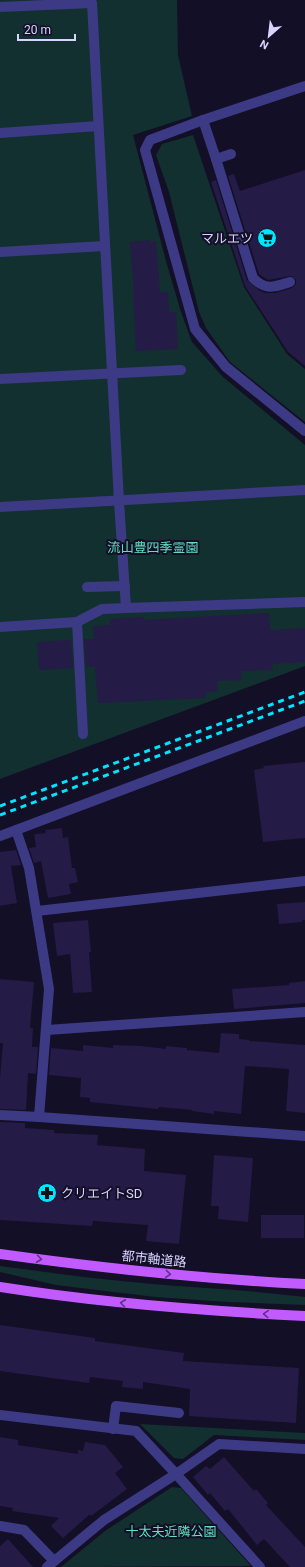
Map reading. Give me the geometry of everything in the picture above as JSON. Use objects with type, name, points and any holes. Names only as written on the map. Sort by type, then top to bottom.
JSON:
[{"type":"main road","name":"都市軸道路","points":[[0,1254],[153,1273],[305,1284]]},
{"type":"main road","points":[[0,1287],[130,1304],[242,1313],[305,1316]]},
{"type":"street","points":[[0,7],[92,1],[104,246],[113,373],[126,608]]},
{"type":"street","points":[[305,86],[221,110],[203,120],[150,140],[145,150],[195,330],[226,367],[305,431]]},
{"type":"street","points":[[203,120],[252,278],[258,284],[273,287],[290,282]]},
{"type":"street","points":[[0,133],[98,126]]},
{"type":"street","points":[[216,159],[231,154]]},
{"type":"street","points":[[0,252],[104,246]]},
{"type":"street","points":[[0,380],[181,370]]},
{"type":"street","points":[[0,507],[305,490]]},
{"type":"street","points":[[87,587],[124,586]]},
{"type":"street","points":[[0,627],[77,622],[102,610],[126,608],[305,602]]},
{"type":"street","points":[[77,622],[83,734]]},
{"type":"street","points":[[0,836],[305,721]]},
{"type":"street","points":[[16,830],[29,868],[49,989],[39,1117]]},
{"type":"street","points":[[37,911],[95,907],[305,881]]},
{"type":"street","points":[[47,1030],[105,1022],[305,1012]]},
{"type":"street","points":[[0,1115],[305,1136]]},
{"type":"street","points":[[113,1429],[116,1406],[179,1413]]},
{"type":"street","points":[[0,1415],[136,1431],[260,1567]]},
{"type":"street","points":[[0,1526],[24,1530],[51,1564],[104,1520],[176,1474],[219,1444],[305,1449]]},
{"type":"green space","name":"流山豊四季霊園","points":[[0,0],[177,0],[178,55],[192,116],[133,135],[166,261],[181,312],[192,342],[223,377],[305,445],[305,666],[0,779]]},
{"type":"green space","points":[[193,135],[244,287],[287,354],[305,369],[305,422],[230,362],[206,328],[199,312],[169,192],[156,155],[162,144]]},
{"type":"green space","points":[[0,1266],[162,1285],[305,1297],[305,1305],[155,1297],[56,1285],[0,1272]]},
{"type":"green space","points":[[140,1424],[305,1433],[305,1440],[214,1435],[183,1459],[174,1458]]},
{"type":"green space","name":"十太夫近隣公園","points":[[172,1487],[181,1488],[251,1566],[61,1567],[105,1531]]},
{"type":"building","name":"マルエツ","points":[[305,170],[305,366],[288,352],[245,286],[211,182],[216,180],[247,280],[260,291],[275,293],[292,288],[296,284],[296,280],[291,276],[268,280],[259,274],[228,176],[234,174],[240,191]]},
{"type":"building","points":[[150,240],[150,242],[156,241],[160,292],[168,292],[169,312],[176,312],[178,349],[136,351],[130,242]]},
{"type":"building","points":[[269,613],[270,630],[305,628],[305,662],[272,664],[273,670],[241,671],[242,680],[217,681],[218,692],[205,692],[206,698],[98,703],[95,667],[86,667],[84,639],[94,639],[93,626],[110,625],[110,619],[144,617],[144,620]]},
{"type":"building","points":[[71,640],[73,668],[39,670],[37,642]]},
{"type":"building","points":[[305,762],[305,838],[263,842],[254,770],[264,768],[263,766]]},
{"type":"building","points":[[62,828],[63,838],[68,837],[72,868],[75,868],[78,882],[69,884],[71,894],[48,898],[41,861],[34,863],[29,848],[36,847],[34,834],[46,833],[45,830]]},
{"type":"building","points":[[16,850],[21,865],[11,866],[17,903],[0,906],[0,852]]},
{"type":"building","points":[[305,902],[305,920],[302,920],[302,922],[279,924],[277,904]]},
{"type":"building","points":[[88,920],[91,952],[89,952],[92,992],[73,993],[70,954],[57,956],[53,923]]},
{"type":"building","points":[[0,979],[34,982],[30,1028],[33,1028],[32,1047],[38,1047],[36,1074],[28,1073],[26,1110],[0,1109],[0,1078],[3,1043],[0,1043]]},
{"type":"building","points":[[305,981],[305,1003],[234,1009],[232,989],[289,985],[289,983]]},
{"type":"building","points":[[221,1033],[239,1034],[239,1039],[249,1041],[305,1045],[305,1113],[286,1111],[289,1069],[245,1066],[241,1114],[214,1111],[214,1114],[192,1110],[159,1107],[158,1109],[90,1102],[90,1098],[80,1097],[81,1078],[49,1075],[51,1048],[83,1051],[83,1045],[113,1048],[113,1045],[142,1046],[166,1049],[166,1046],[187,1048],[187,1050],[219,1053]]},
{"type":"building","points":[[0,1122],[25,1123],[25,1128],[54,1130],[54,1133],[98,1135],[97,1145],[145,1149],[144,1171],[186,1175],[179,1244],[146,1241],[148,1225],[93,1221],[92,1226],[0,1220]]},
{"type":"building","points":[[214,1155],[253,1158],[248,1222],[218,1219],[219,1206],[211,1206]]},
{"type":"building","points":[[261,1215],[304,1215],[304,1238],[261,1238]]},
{"type":"building","points":[[0,1325],[95,1338],[95,1341],[184,1353],[183,1361],[299,1368],[296,1423],[189,1416],[190,1389],[143,1382],[143,1389],[122,1387],[123,1381],[90,1377],[89,1383],[0,1371]]},
{"type":"building","points":[[0,1437],[18,1440],[18,1445],[78,1454],[78,1450],[83,1451],[85,1442],[105,1445],[123,1467],[115,1473],[127,1489],[91,1516],[90,1514],[63,1538],[51,1526],[59,1518],[12,1511],[13,1508],[0,1506]]},
{"type":"building","points":[[224,1457],[254,1491],[256,1489],[268,1503],[266,1505],[305,1547],[305,1567],[290,1567],[264,1539],[257,1545],[228,1509],[225,1511],[210,1493],[208,1495],[193,1477],[206,1466],[210,1469]]},
{"type":"building","points":[[8,1539],[33,1567],[0,1567],[0,1546]]},
{"type":"railway","points":[[0,806],[305,692]]},
{"type":"railway","points":[[0,815],[305,701]]},
{"type":"place","name":"マルエツ","points":[[267,238]]},
{"type":"place","name":"クリエイトSD","points":[[47,1193]]}]
